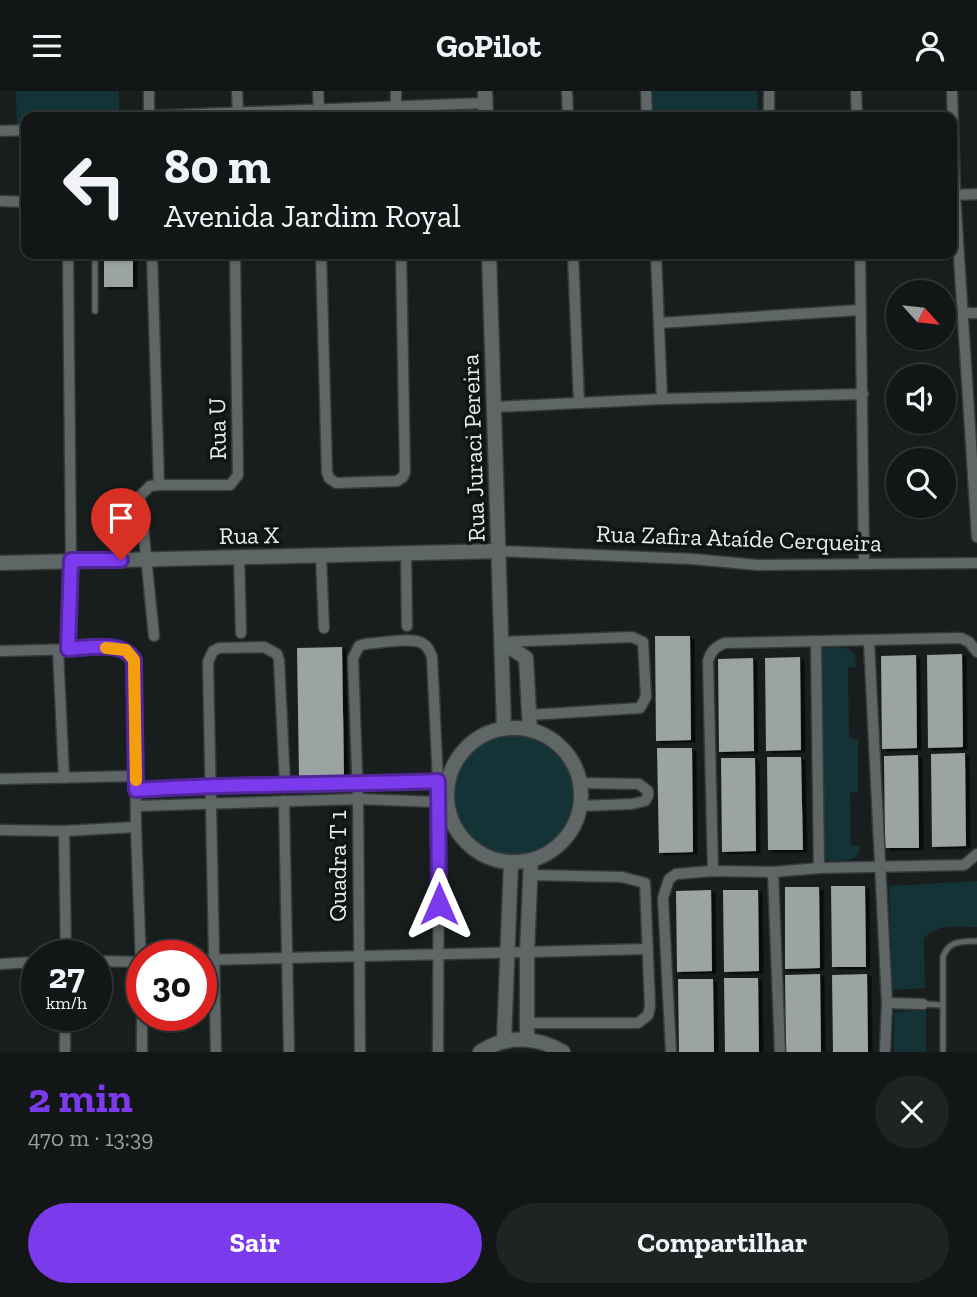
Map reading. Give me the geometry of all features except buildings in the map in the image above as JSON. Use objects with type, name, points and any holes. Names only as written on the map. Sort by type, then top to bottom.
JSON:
[{"type":"street","points":[[149,91],[149,112]]},
{"type":"street","points":[[237,91],[238,112],[485,104]]},
{"type":"street","points":[[318,91],[319,109]]},
{"type":"street","points":[[396,91],[396,106]]},
{"type":"street","points":[[567,91],[568,112]]},
{"type":"street","points":[[646,91],[647,112]]},
{"type":"street","points":[[769,91],[769,112]]},
{"type":"street","points":[[856,91],[857,112]]},
{"type":"street","points":[[952,91],[953,112]]},
{"type":"street","points":[[0,131],[21,130]]},
{"type":"street","points":[[957,195],[977,194]]},
{"type":"street","points":[[0,201],[21,202]]},
{"type":"street","points":[[957,229],[973,442],[977,537]]},
{"type":"street","points":[[64,778],[63,649],[71,560],[68,259]]},
{"type":"street","points":[[152,259],[159,485],[150,486],[140,496],[153,636]]},
{"type":"street","name":"Rua U","points":[[159,485],[230,485],[238,475],[235,259]]},
{"type":"street","points":[[321,259],[327,472],[335,483],[397,481],[403,477],[406,463],[401,259]]},
{"type":"street","name":"Rua Juraci Pereira","points":[[489,259],[504,729]]},
{"type":"street","points":[[573,259],[579,403]]},
{"type":"street","points":[[656,259],[662,399]]},
{"type":"street","points":[[860,259],[864,564]]},
{"type":"street","points":[[659,323],[860,310]]},
{"type":"street","points":[[962,313],[977,313]]},
{"type":"street","points":[[495,407],[863,394]]},
{"type":"street","name":"Rua X","points":[[0,563],[499,551]]},
{"type":"street","name":"Rua Zafira Ataíde Cerqueira","points":[[499,551],[693,559],[758,565],[977,563]]},
{"type":"street","points":[[406,555],[407,626]]},
{"type":"street","points":[[239,557],[241,633]]},
{"type":"street","points":[[321,557],[324,628]]},
{"type":"street","points":[[438,1052],[444,780],[469,746],[485,735],[530,723],[640,708],[646,697],[643,642],[632,638],[502,642]]},
{"type":"street","points":[[713,871],[708,661],[710,653],[716,647],[725,643],[961,638],[970,642],[977,652]]},
{"type":"street","name":"Quadra T 1","points":[[360,1052],[358,784],[353,658],[359,646],[413,641],[422,643],[428,649],[432,657],[444,780]]},
{"type":"street","points":[[869,641],[887,1003],[885,1052]]},
{"type":"street","points":[[443,803],[458,833],[469,845],[481,854],[510,862],[531,860],[558,845],[575,821],[580,806],[580,783],[576,770],[561,747],[530,723],[526,658],[502,642]]},
{"type":"street","points":[[816,642],[819,868]]},
{"type":"street","points":[[0,651],[118,648],[131,654],[134,660],[136,828],[141,940]]},
{"type":"street","points":[[214,940],[208,662],[213,651],[219,648],[272,649],[279,660],[285,784]]},
{"type":"street","points":[[0,779],[136,776]]},
{"type":"street","points":[[136,790],[209,785],[358,784],[444,780]]},
{"type":"street","points":[[580,783],[639,784],[648,791],[645,801],[632,804],[580,806]]},
{"type":"street","points":[[136,806],[358,799],[443,803]]},
{"type":"street","points":[[284,801],[289,1052]]},
{"type":"street","points":[[0,829],[64,831],[136,828]]},
{"type":"street","points":[[64,831],[66,940]]},
{"type":"street","points":[[671,1052],[663,898],[669,879],[676,874],[964,865],[977,854]]},
{"type":"street","points":[[527,1039],[531,860]]},
{"type":"street","points":[[504,1041],[510,862]]},
{"type":"street","points":[[773,872],[780,1052]]},
{"type":"street","points":[[528,1023],[638,1023],[648,1015],[650,1006],[646,885],[639,880],[622,877],[531,875]]},
{"type":"street","points":[[217,959],[647,949]]},
{"type":"street","points":[[0,964],[21,963]]},
{"type":"street","points":[[887,1003],[923,1004]]},
{"type":"street","points":[[65,1031],[65,1052]]},
{"type":"street","points":[[142,1031],[142,1052]]},
{"type":"street","points":[[216,1031],[216,1052]]},
{"type":"street","points":[[480,1052],[504,1041],[527,1039],[550,1045],[563,1052]]},
{"type":"lane","points":[[94,311],[95,259]]},
{"type":"lane","points":[[943,1052],[942,967],[946,948],[953,943],[977,941]]},
{"type":"lane","points":[[923,1004],[942,1005]]},
{"type":"shaded area","points":[[16,91],[119,91],[119,112],[21,112],[21,126],[17,126]]},
{"type":"shaded area","points":[[652,91],[757,91],[759,112],[653,112]]},
{"type":"shaded area","points":[[821,650],[851,650],[856,659],[856,667],[848,668],[849,738],[858,739],[858,792],[850,793],[851,846],[860,846],[853,858],[830,861],[823,856]]},
{"type":"shaded area","points":[[514,733],[538,738],[559,751],[572,772],[577,796],[572,820],[559,841],[538,854],[514,859],[490,854],[469,841],[456,820],[451,796],[456,772],[469,751],[490,738]]},
{"type":"shaded area","points":[[977,881],[977,927],[934,930],[924,939],[925,988],[892,990],[889,886]]},
{"type":"shaded area","points":[[926,1010],[926,1052],[894,1052],[894,1012]]},
{"type":"slow traffic","points":[[106,648],[126,650],[134,660],[136,780]]},
{"type":"route","points":[[121,560],[71,560],[68,649],[118,648],[126,650],[134,660],[136,790],[209,785],[438,781],[439,904]]}]
